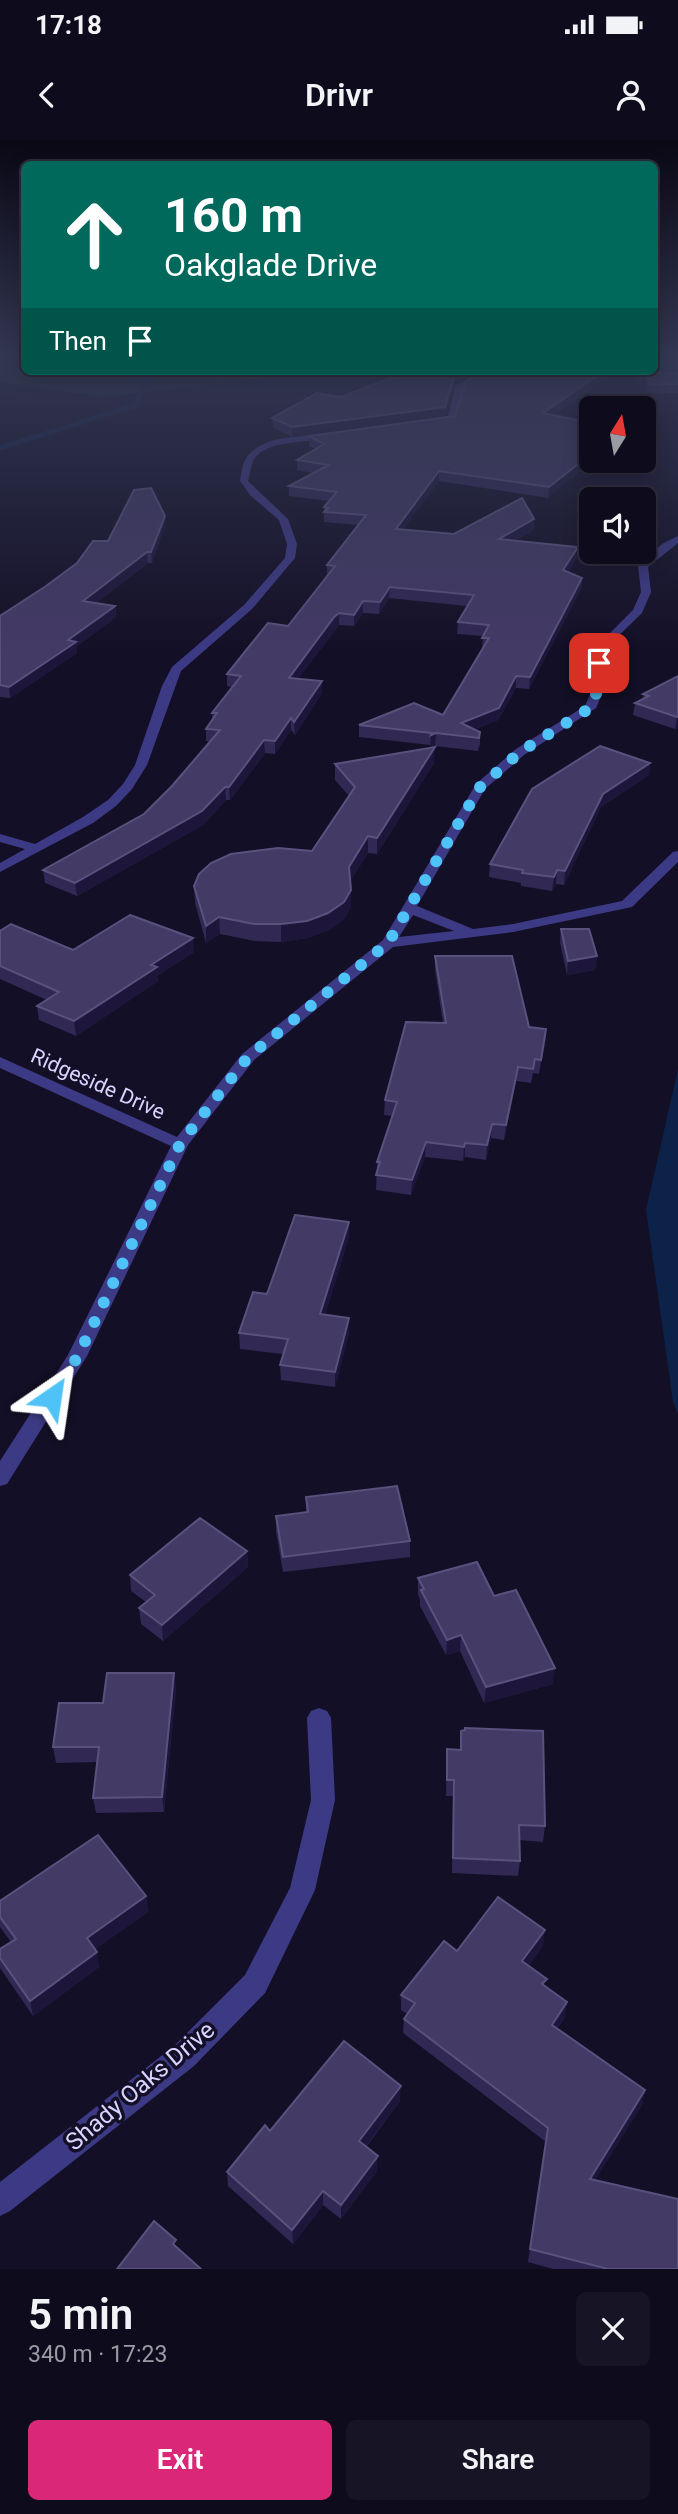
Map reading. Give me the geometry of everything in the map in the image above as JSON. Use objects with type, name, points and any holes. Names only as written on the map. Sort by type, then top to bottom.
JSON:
[{"type":"street","points":[[0,868],[88,820],[128,786],[141,765],[176,669],[248,607],[290,558],[292,544],[283,519],[253,493],[244,481],[254,454]]},
{"type":"street","points":[[0,1478],[78,1356],[180,1144],[248,1057],[388,943],[480,787],[520,752],[590,708],[601,682],[599,663],[604,644],[638,611],[646,592],[643,566],[665,546],[678,539]]},
{"type":"street","points":[[0,838],[35,848]]},
{"type":"street","points":[[388,943],[513,928],[627,904],[678,855]]},
{"type":"street","points":[[409,908],[450,926],[480,932]]},
{"type":"street","name":"Ridgeside Drive","points":[[0,1062],[180,1144]]},
{"type":"street","name":"Shady Oaks Drive","points":[[0,2201],[184,2056],[255,1984],[302,1890],[323,1800],[319,1718]]},
{"type":"water","points":[[678,1069],[678,1414],[673,1402],[646,1210]]},
{"type":"building","points":[[307,454],[579,454],[579,463],[549,487],[439,471],[396,529],[454,534],[522,498],[534,519],[499,539],[578,547],[563,570],[582,578],[530,677],[516,676],[499,708],[461,723],[480,732],[479,738],[436,733],[431,735],[432,733],[359,725],[414,703],[443,715],[489,638],[482,638],[489,625],[458,622],[474,595],[390,587],[380,602],[363,601],[354,615],[339,613],[334,617],[289,678],[322,681],[294,722],[291,718],[275,741],[264,740],[229,787],[225,787],[202,811],[75,883],[43,870],[144,814],[220,730],[206,729],[217,713],[212,713],[241,676],[227,674],[268,623],[288,626],[335,566],[327,565],[366,515],[324,512],[328,508],[324,507],[337,492],[289,486],[329,465],[297,460]]},
{"type":"building","points":[[151,488],[165,516],[151,552],[147,552],[83,601],[115,606],[68,640],[76,642],[9,687],[0,685],[0,616],[77,563],[93,541],[108,541],[134,490]]},
{"type":"building","points":[[678,676],[678,717],[635,703],[649,696],[643,694]]},
{"type":"building","points":[[600,746],[650,763],[603,794],[565,871],[557,870],[554,877],[522,873],[523,870],[490,864],[532,789]]},
{"type":"building","points":[[435,747],[377,838],[368,836],[349,867],[351,890],[344,902],[328,913],[307,921],[254,924],[219,917],[206,926],[194,886],[199,874],[211,863],[231,854],[278,848],[312,851],[355,787],[335,764]]},
{"type":"building","points":[[130,915],[193,938],[151,965],[157,967],[74,1021],[37,1006],[59,992],[0,966],[0,931],[11,924],[73,950]]},
{"type":"building","points":[[561,929],[589,929],[597,956],[568,961]]},
{"type":"building","points":[[435,956],[512,956],[529,1027],[546,1029],[541,1060],[535,1059],[533,1069],[518,1067],[506,1125],[492,1124],[487,1145],[465,1143],[464,1147],[426,1142],[412,1180],[376,1175],[380,1162],[377,1162],[397,1102],[385,1100],[406,1022],[446,1023]]},
{"type":"building","points":[[295,1215],[349,1222],[320,1314],[349,1318],[335,1372],[280,1365],[288,1339],[239,1333],[253,1292],[267,1294]]},
{"type":"building","points":[[397,1486],[410,1541],[283,1557],[276,1516],[308,1512],[306,1497]]},
{"type":"building","points":[[200,1518],[247,1551],[162,1625],[139,1608],[155,1595],[130,1575]]},
{"type":"building","points":[[477,1562],[494,1596],[516,1590],[555,1668],[486,1687],[461,1635],[447,1640],[421,1590],[424,1589],[418,1578]]},
{"type":"building","points":[[107,1673],[174,1673],[162,1797],[93,1798],[99,1747],[53,1747],[59,1703],[103,1703]]},
{"type":"building","points":[[465,1728],[543,1731],[545,1826],[519,1825],[520,1861],[453,1858],[454,1780],[447,1780],[447,1749],[461,1750],[461,1731]]},
{"type":"building","points":[[98,1835],[146,1896],[87,1938],[97,1952],[30,2001],[0,1958],[0,1949],[16,1939],[0,1917],[0,1901]]},
{"type":"building","points":[[498,1897],[545,1930],[522,1961],[547,1979],[542,1984],[567,2002],[552,2025],[645,2090],[590,2179],[678,2199],[678,2269],[608,2269],[530,2249],[548,2128],[404,2019],[415,2003],[401,1995],[444,1941],[457,1951]]},
{"type":"building","points":[[344,2041],[401,2086],[359,2141],[378,2156],[341,2205],[323,2191],[292,2230],[227,2172],[265,2125],[270,2131]]},
{"type":"building","points":[[154,2221],[176,2240],[173,2244],[201,2269],[117,2269]]},
{"type":"route","points":[[52,1397],[78,1356],[180,1144],[248,1057],[388,943],[480,787],[520,752],[590,708],[601,682],[599,663]]}]
